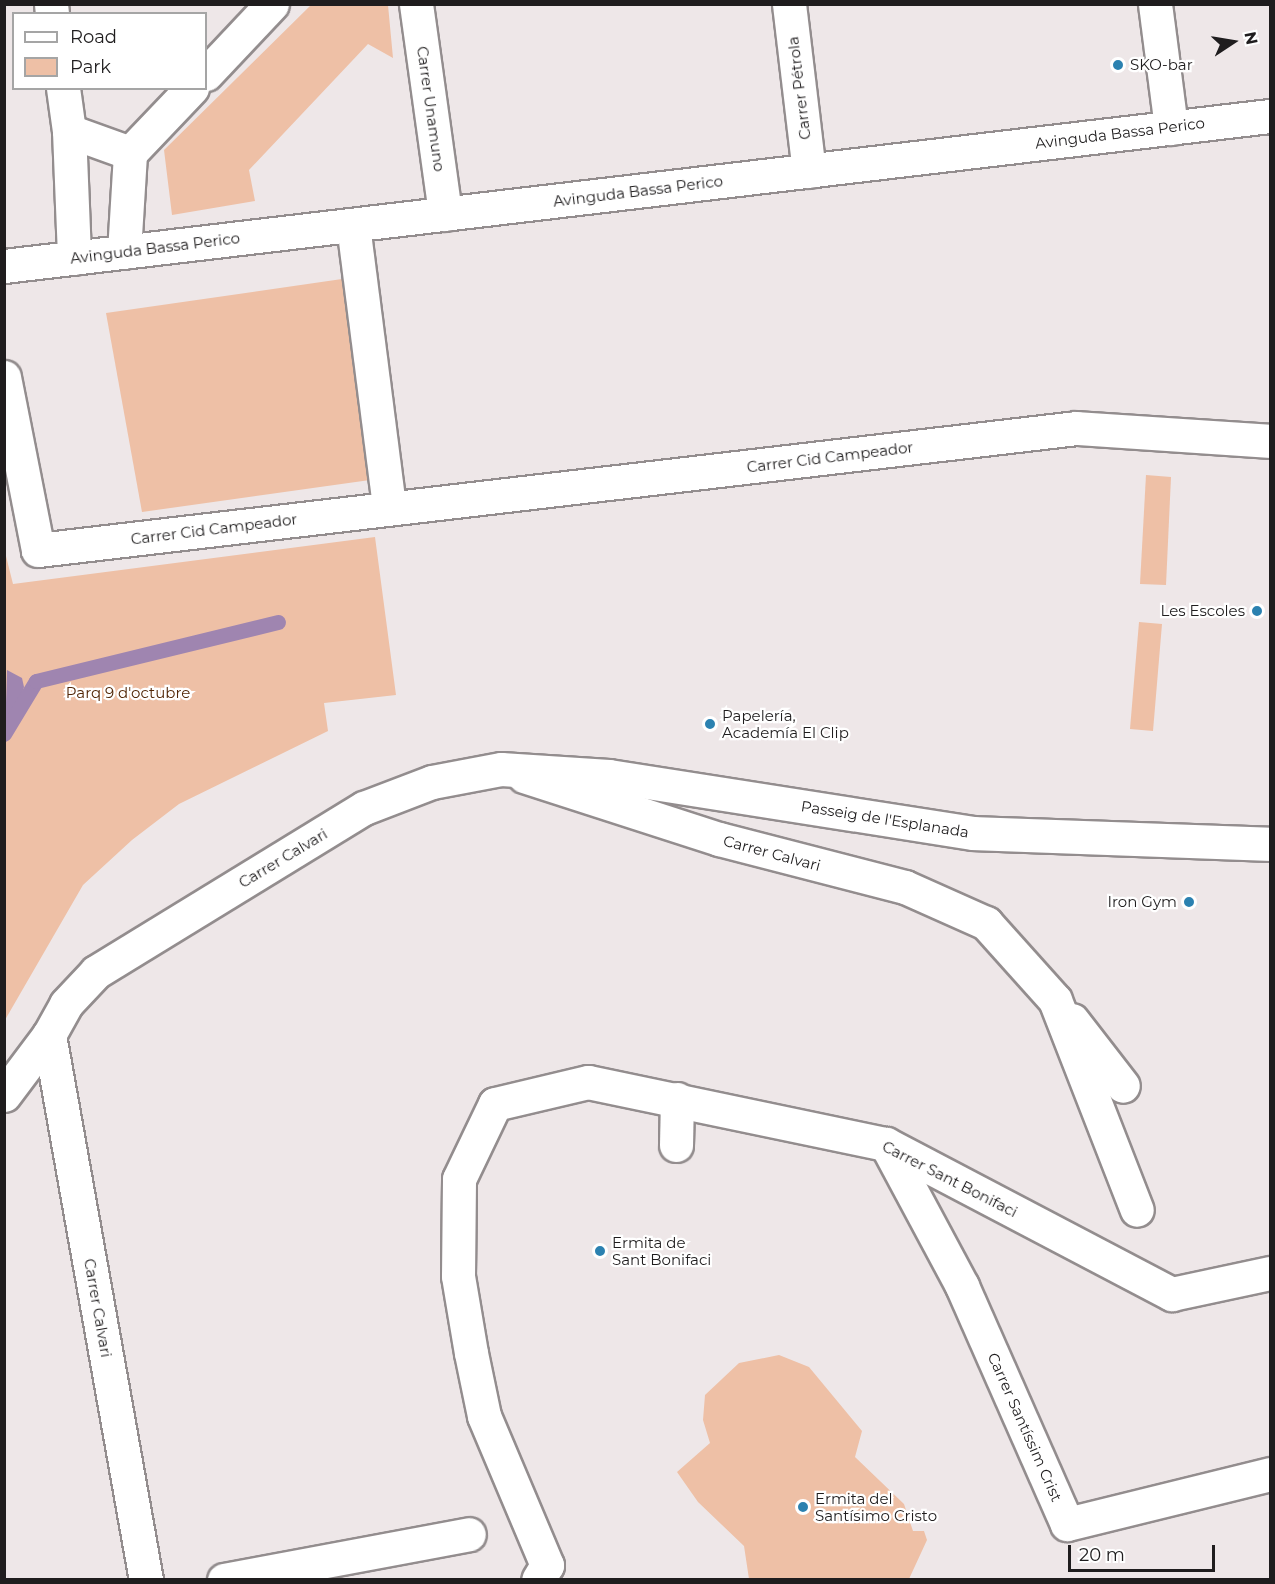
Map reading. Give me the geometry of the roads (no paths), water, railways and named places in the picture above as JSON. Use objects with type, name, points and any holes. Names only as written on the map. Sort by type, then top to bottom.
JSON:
[{"type":"street","points":[[207,74],[273,4]]},
{"type":"street","name":"Carrer Unamuno","points":[[416,4],[445,214]]},
{"type":"street","name":"Carrer Pétrola","points":[[789,4],[809,171]]},
{"type":"street","points":[[1155,4],[1172,128]]},
{"type":"street","points":[[63,90],[69,131],[74,258]]},
{"type":"street","points":[[124,252],[130,153],[190,90]]},
{"type":"street","name":"Avinguda Bassa Perico","points":[[4,266],[1270,116]]},
{"type":"street","points":[[69,131],[130,153]]},
{"type":"street","points":[[353,225],[389,507]]},
{"type":"street","name":"Carrer Cid Campeador","points":[[4,377],[38,550],[1076,428],[1270,441]]},
{"type":"street","name":"Passeig de l'Esplanada","points":[[501,769],[609,776],[974,833],[1270,844]]},
{"type":"street","name":"Carrer Calvari","points":[[146,1580],[49,1035],[66,1004],[96,972],[364,808],[432,782],[501,769],[719,839],[905,887],[986,923],[1055,1000],[1123,1086]]},
{"type":"street","name":"Carrer Calvari","points":[[1055,1000],[1137,1210]]},
{"type":"street","points":[[4,1095],[49,1035]]},
{"type":"street","name":"Carrer Sant Bonifaci","points":[[538,1580],[547,1564],[484,1416],[458,1276],[459,1179],[495,1104],[588,1082],[886,1144],[1172,1294],[1270,1273]]},
{"type":"street","points":[[676,1145],[677,1099]]},
{"type":"street","name":"Carrer Santíssim Crist","points":[[886,1144],[962,1286],[1067,1524],[1270,1474]]},
{"type":"street","points":[[224,1580],[469,1534]]},
{"type":"waterway","points":[[4,734],[36,681],[278,622]]},
{"type":"place","name":"SKO-bar","points":[[1118,65]]},
{"type":"place","name":"Les Escoles","points":[[1257,611]]},
{"type":"place","name":"Papelería, Academía El Clip","points":[[710,724]]},
{"type":"place","name":"Iron Gym","points":[[1189,902]]},
{"type":"place","name":"Ermita de Sant Bonifaci","points":[[600,1251]]},
{"type":"place","name":"Ermita del Santísimo Cristo","points":[[803,1507]]},
{"type":"park label","name":"Parq 9 d'octubre","points":[[128,693]]}]
